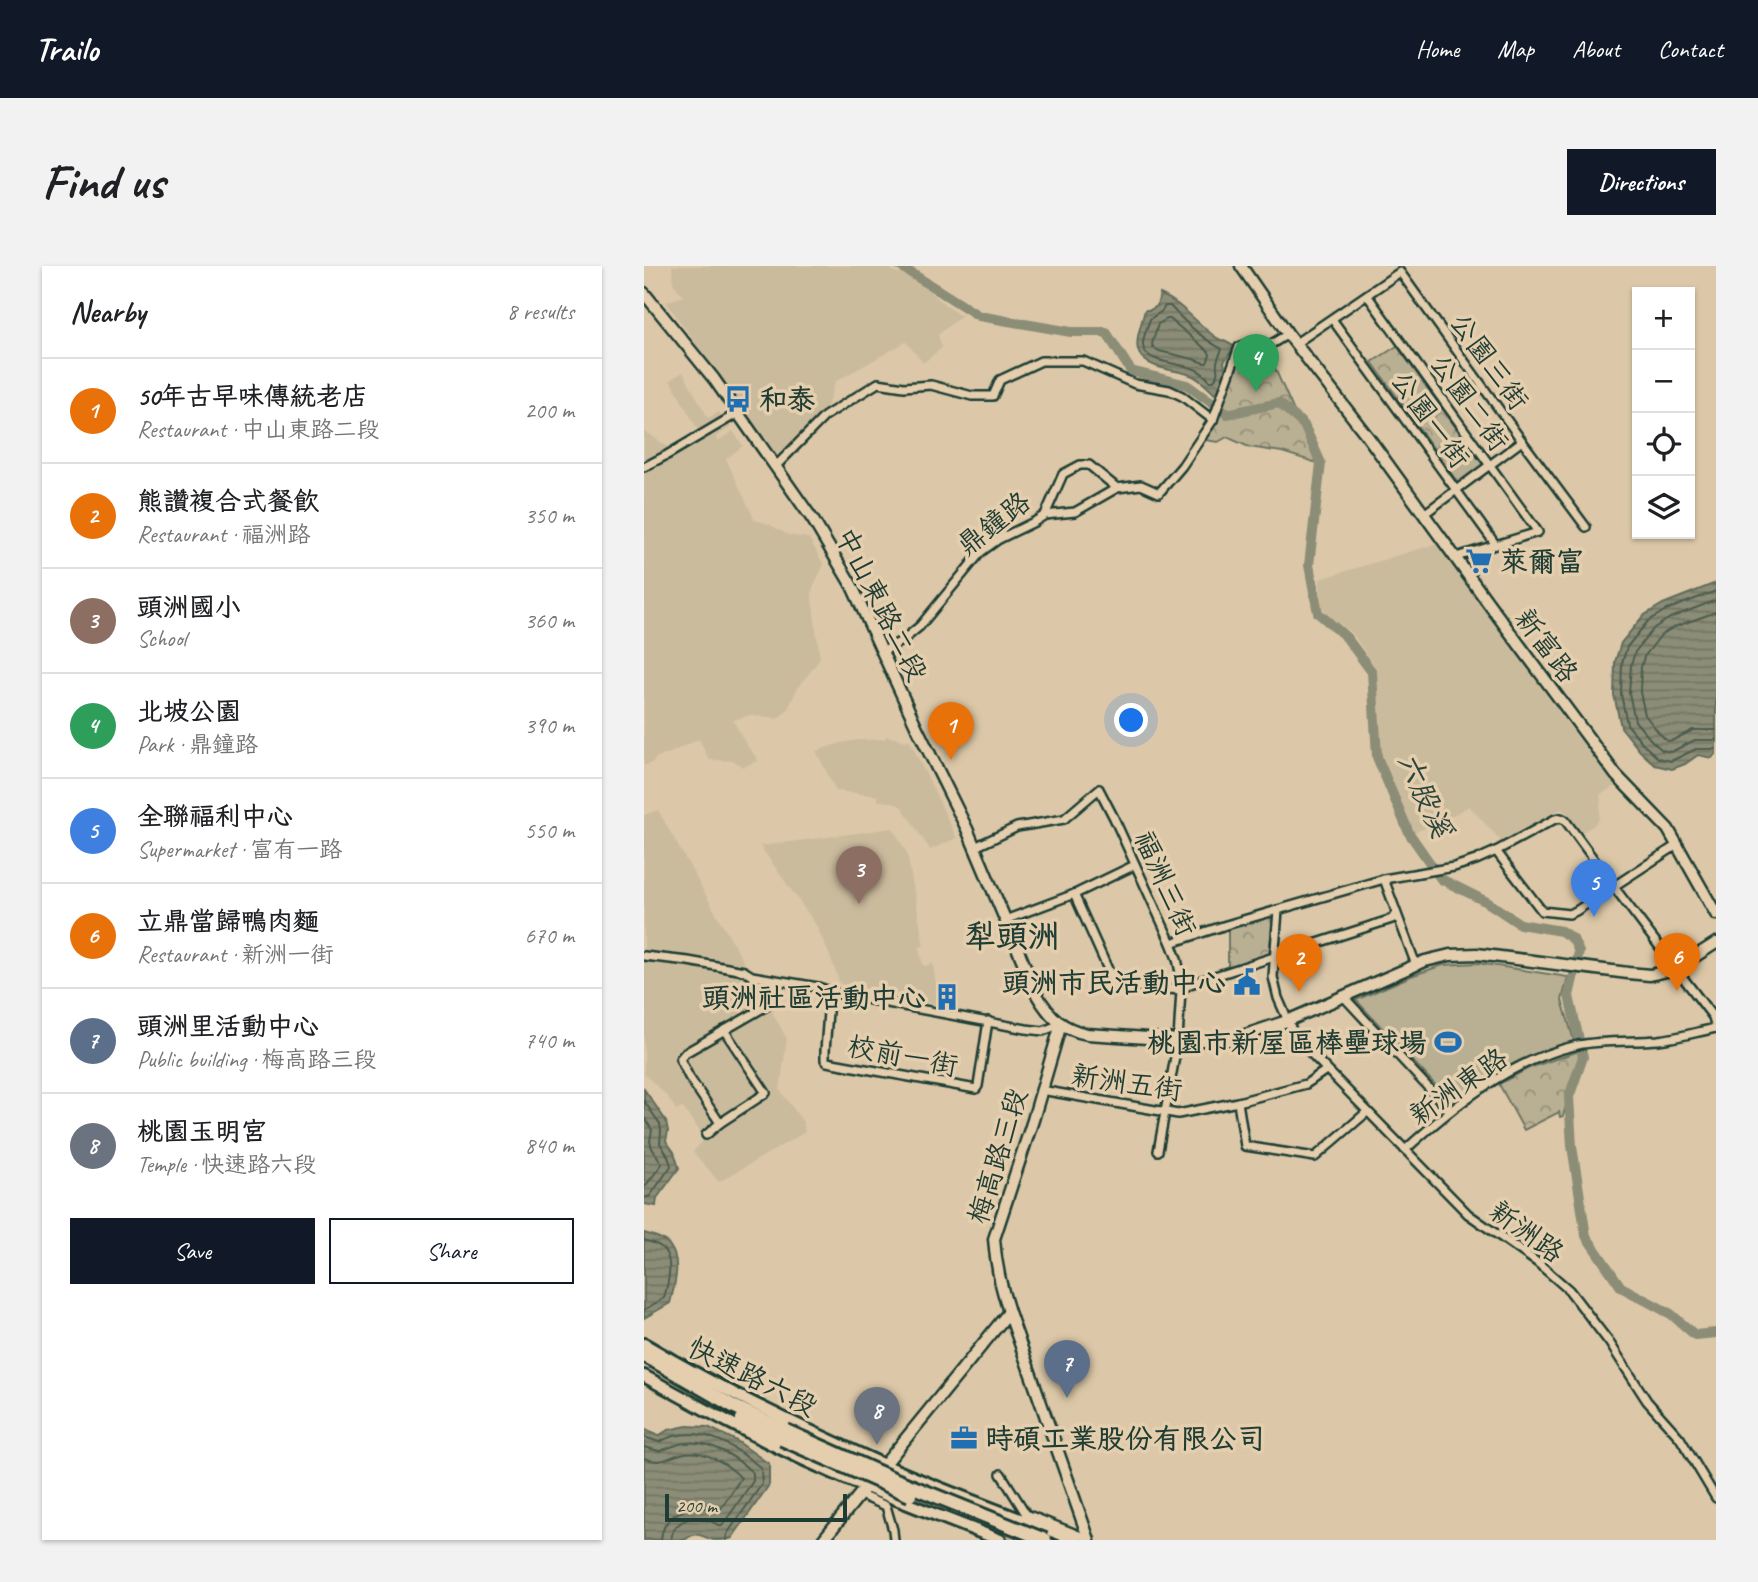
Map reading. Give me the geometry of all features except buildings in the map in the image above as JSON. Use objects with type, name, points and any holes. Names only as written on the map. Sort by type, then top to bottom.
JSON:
[{"type":"highway","points":[[644,1355],[733,1406],[786,1431],[891,1478],[1045,1540]]},
{"type":"highway","points":[[644,1364],[727,1412],[782,1439],[886,1485],[1023,1540]]},
{"type":"main road","name":"快速路六段","points":[[644,1344],[686,1369],[884,1465],[1075,1540]]},
{"type":"main road","name":"快速路六段","points":[[644,1376],[863,1491],[1000,1540]]},
{"type":"street","name":"新富路","points":[[1241,266],[1288,334],[1368,437],[1616,775],[1668,829],[1716,915]]},
{"type":"street","name":"公園三街","points":[[1367,295],[1400,272],[1586,527]]},
{"type":"street","name":"中山東路二段","points":[[644,293],[648,304],[714,379],[776,466],[813,520],[852,586],[975,847],[1037,995],[1049,1014],[1061,1024]]},
{"type":"street","points":[[1296,343],[1367,295]]},
{"type":"street","name":"公園二街","points":[[1367,295],[1538,533],[1496,545]]},
{"type":"street","name":"公園一街","points":[[1332,319],[1496,545]]},
{"type":"street","points":[[1045,515],[1075,513],[1117,488],[1142,485],[1159,493],[1182,466],[1213,420],[1240,347],[1253,342],[1268,346],[1288,334]]},
{"type":"street","points":[[776,466],[825,416],[877,383],[904,387],[931,385],[972,396],[993,396],[1000,380],[1041,361],[1083,362],[1135,384],[1170,390],[1213,420]]},
{"type":"street","points":[[644,467],[738,413]]},
{"type":"street","points":[[1424,514],[1521,441]]},
{"type":"street","name":"鼎鐘路","points":[[882,652],[920,626],[981,552],[999,539],[1045,515],[1063,474],[1080,465],[1089,465],[1117,488]]},
{"type":"street","points":[[1456,557],[1496,545]]},
{"type":"street","name":"福洲三街","points":[[975,847],[1017,827],[1064,819],[1099,789],[1171,943],[1181,977],[1178,1040],[1158,1151]]},
{"type":"street","points":[[1171,943],[1384,879],[1454,867],[1476,860],[1561,818],[1713,1017],[1716,1028]]},
{"type":"street","points":[[1496,851],[1542,911],[1569,914],[1677,845]]},
{"type":"street","points":[[1005,920],[1074,894],[1135,865]]},
{"type":"street","points":[[1384,879],[1416,965]]},
{"type":"street","points":[[1074,894],[1115,985],[1181,990],[1190,984],[1392,919],[1396,913]]},
{"type":"street","name":"新洲路","points":[[1278,910],[1273,968],[1275,987],[1295,1037],[1468,1214],[1538,1263],[1570,1290],[1609,1342],[1647,1401],[1680,1438],[1716,1498]]},
{"type":"street","points":[[644,956],[744,971],[752,976],[790,981],[839,994],[1044,1031],[1061,1024],[1087,1034],[1178,1040],[1230,1040],[1287,1021],[1425,961],[1450,955],[1477,954],[1650,975],[1675,969],[1716,943]]},
{"type":"street","name":"校前一街","points":[[831,990],[825,1051],[827,1062],[976,1089],[988,1021]]},
{"type":"street","points":[[1344,997],[1450,1111]]},
{"type":"street","points":[[720,1123],[680,1059],[685,1053],[770,1004]]},
{"type":"street","name":"梅高路三段","points":[[1061,1024],[994,1239],[999,1280],[1009,1312],[1089,1539]]},
{"type":"street","name":"新洲東路","points":[[1405,1150],[1450,1111],[1503,1075],[1538,1058],[1576,1046],[1661,1040],[1716,1028]]},
{"type":"street","points":[[706,1135],[765,1093],[724,1030]]},
{"type":"street","name":"新洲五街","points":[[1041,1090],[1186,1114],[1306,1084],[1326,1070]]},
{"type":"street","points":[[1238,1102],[1245,1146],[1315,1157],[1367,1112]]},
{"type":"street","points":[[823,1540],[1009,1312]]},
{"type":"street","points":[[1001,1474],[1026,1514],[1089,1539]]},
{"type":"street","points":[[863,1491],[886,1506],[894,1540]]},
{"type":"shaded area","points":[[672,266],[887,266],[895,272],[915,278],[943,303],[962,315],[938,335],[942,348],[923,363],[906,342],[835,382],[826,411],[778,459],[666,302],[683,296],[673,283]]},
{"type":"shaded area","points":[[683,372],[708,418],[719,412],[731,427],[716,437],[719,441],[733,431],[743,446],[726,459],[755,520],[769,524],[788,535],[809,538],[824,565],[813,587],[812,597],[820,658],[798,687],[788,709],[778,719],[751,715],[733,720],[758,761],[743,767],[734,761],[709,760],[699,739],[657,757],[644,766],[644,432],[669,448],[699,432],[670,380]]},
{"type":"shaded area","points":[[1438,543],[1566,722],[1617,785],[1600,795],[1599,819],[1580,833],[1562,809],[1501,841],[1469,806],[1445,820],[1413,833],[1380,758],[1376,669],[1352,633],[1327,616],[1320,602],[1320,579]]},
{"type":"shaded area","points":[[886,736],[906,741],[909,739],[957,838],[930,850],[902,807],[892,802],[878,801],[878,796],[836,791],[816,751],[840,743],[884,739]]},
{"type":"shaded area","points":[[658,810],[747,969],[644,954],[644,815]]},
{"type":"shaded area","points":[[893,828],[907,853],[924,946],[919,947],[923,966],[933,964],[939,1005],[840,984],[816,925],[760,846]]},
{"type":"shaded area","points":[[644,959],[747,974],[765,999],[787,1039],[780,1090],[803,1122],[805,1132],[719,1182],[693,1152],[705,1138],[682,1107],[676,1110],[668,1097],[644,1074]]},
{"type":"green space","points":[[1252,346],[1274,351],[1272,362],[1317,463],[1282,452],[1249,447],[1227,437],[1218,442],[1205,440],[1216,422],[1241,350]]},
{"type":"green space","points":[[1397,346],[1483,465],[1458,483],[1372,362]]},
{"type":"green space","points":[[1269,916],[1273,920],[1269,954],[1228,969],[1228,928]]},
{"type":"green space","points":[[1478,963],[1568,977],[1562,1000],[1574,1041],[1508,1069],[1452,1103],[1356,1000],[1443,965]]},
{"type":"green space","points":[[1579,1051],[1579,1064],[1563,1116],[1560,1117],[1559,1112],[1524,1130],[1499,1084],[1529,1068]]},
{"type":"green space","points":[[887,1470],[1059,1540],[1010,1540],[875,1486]]},
{"type":"water","points":[[1160,294],[1182,308],[1214,336],[1234,347],[1224,362],[1226,373],[1218,397],[1187,373],[1153,365],[1140,354],[1138,339],[1145,310],[1157,306]]},
{"type":"water","points":[[1716,583],[1716,753],[1712,758],[1698,755],[1672,769],[1655,765],[1621,727],[1614,695],[1615,662],[1621,643],[1643,616],[1663,604]]},
{"type":"water","points":[[644,1089],[666,1121],[666,1141],[674,1152],[679,1168],[657,1198],[656,1206],[644,1204]]},
{"type":"water","points":[[644,1233],[666,1242],[674,1255],[676,1271],[670,1303],[644,1318]]},
{"type":"water","points":[[687,1426],[708,1427],[737,1441],[769,1464],[769,1485],[732,1538],[714,1540],[696,1534],[685,1540],[644,1540],[644,1429],[658,1436],[668,1430]]},
{"type":"waterway","name":"六股溪","points":[[900,266],[979,316],[1071,332],[1106,332],[1131,371],[1187,385],[1227,414],[1279,403],[1304,425],[1321,463],[1309,565],[1318,613],[1346,637],[1372,672],[1377,757],[1409,833],[1441,879],[1487,902],[1520,924],[1561,931],[1573,939],[1579,952],[1569,996],[1583,1057],[1569,1097],[1572,1146],[1586,1236],[1621,1287],[1671,1314],[1695,1335],[1716,1333]]},
{"type":"place","name":"北坡公園","points":[[1256,392]]},
{"type":"place","name":"和泰","points":[[738,399]]},
{"type":"place","name":"萊爾富","points":[[1479,561]]},
{"type":"place","name":"50年古早味傳統老店","points":[[951,760]]},
{"type":"place","name":"頭洲國小","points":[[859,904]]},
{"type":"place","name":"全聯福利中心","points":[[1594,917]]},
{"type":"place","name":"頭洲市民活動中心","points":[[1247,982]]},
{"type":"place","name":"立鼎當歸鴨肉麵","points":[[1677,991]]},
{"type":"place","name":"熊讚複合式餐飲","points":[[1299,992]]},
{"type":"place","name":"頭洲社區活動中心","points":[[947,997]]},
{"type":"place","name":"桃園市新屋區棒壘球場","points":[[1448,1042]]},
{"type":"place","name":"頭洲里活動中心","points":[[1067,1398]]},
{"type":"place","name":"時碩工業股份有限公司","points":[[964,1438]]},
{"type":"place","name":"桃園玉明宮","points":[[877,1445]]},
{"type":"district","name":"犁頭洲","points":[[1012,936]]}]
